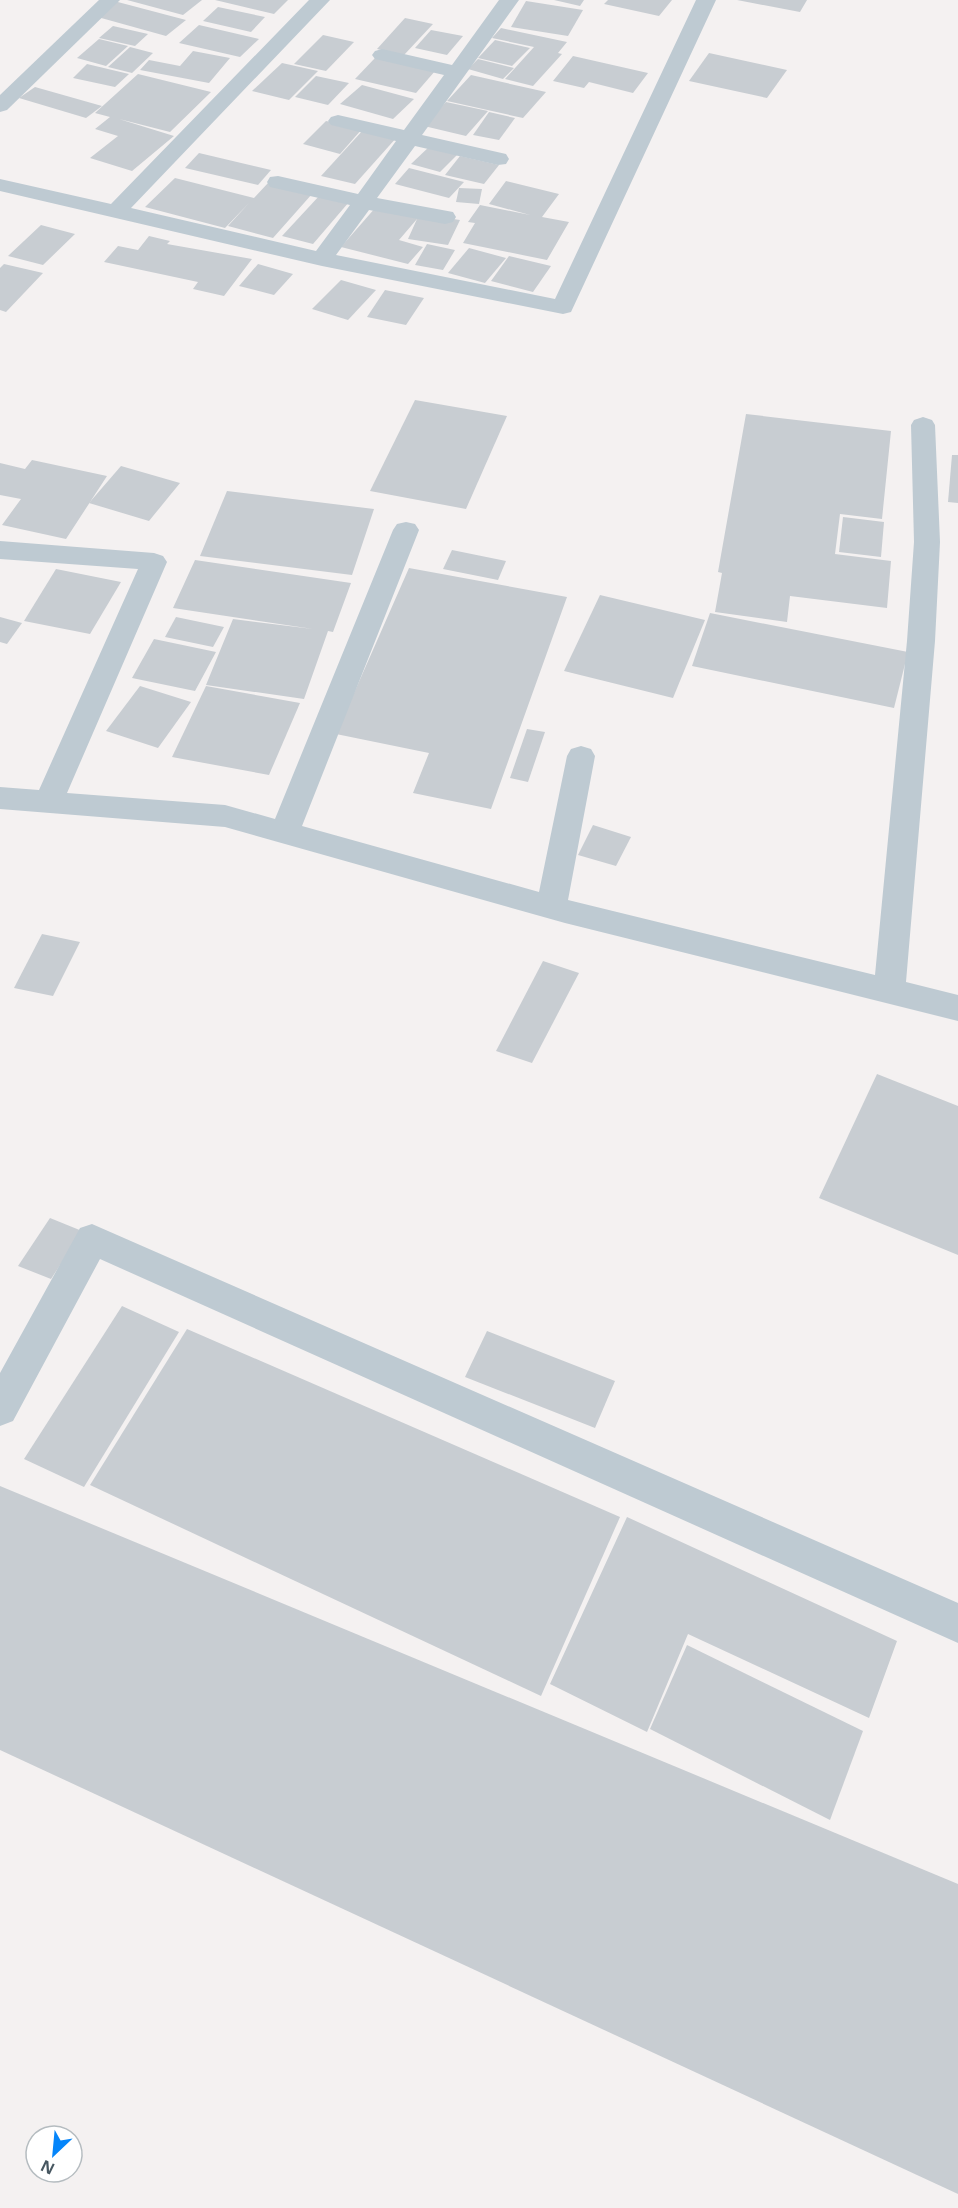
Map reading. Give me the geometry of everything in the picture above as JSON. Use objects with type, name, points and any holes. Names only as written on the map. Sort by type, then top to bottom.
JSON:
[{"type":"street","points":[[0,106],[110,0]]},
{"type":"street","points":[[115,212],[320,0]]},
{"type":"street","points":[[322,259],[509,0]]},
{"type":"street","points":[[0,185],[322,259],[563,307],[706,0]]},
{"type":"street","points":[[382,55],[457,72]]},
{"type":"street","points":[[338,121],[498,159]]},
{"type":"street","points":[[278,182],[363,202],[445,217]]},
{"type":"street","points":[[889,992],[921,641],[927,542],[924,425]]},
{"type":"street","points":[[285,832],[406,530]]},
{"type":"street","points":[[0,550],[154,562],[48,802]]},
{"type":"street","points":[[551,907],[581,756]]},
{"type":"street","points":[[0,798],[225,816],[551,907],[958,1008]]},
{"type":"street","points":[[0,1409],[92,1239],[958,1623]]},
{"type":"building","points":[[127,0],[202,0],[183,15]]},
{"type":"building","points":[[215,0],[288,0],[274,14]]},
{"type":"building","points":[[554,0],[584,0],[580,6]]},
{"type":"building","points":[[608,0],[672,0],[659,16],[604,4]]},
{"type":"building","points":[[737,0],[807,0],[800,12]]},
{"type":"building","points":[[114,1],[186,20],[166,36],[94,16]]},
{"type":"building","points":[[526,1],[583,10],[568,36],[511,27]]},
{"type":"building","points":[[218,7],[265,17],[251,32],[203,21]]},
{"type":"building","points":[[405,18],[433,24],[404,55],[377,49]]},
{"type":"building","points":[[199,25],[259,39],[240,57],[179,43]]},
{"type":"building","points":[[113,26],[148,34],[135,46],[99,38]]},
{"type":"building","points":[[501,28],[567,42],[558,53],[562,54],[533,86],[505,79],[534,47],[492,38]]},
{"type":"building","points":[[431,30],[463,36],[447,55],[415,48]]},
{"type":"building","points":[[323,35],[354,42],[326,71],[294,64]]},
{"type":"building","points":[[99,39],[128,46],[106,66],[77,58]]},
{"type":"building","points":[[495,40],[530,48],[512,66],[478,58]]},
{"type":"building","points":[[130,47],[153,53],[132,73],[108,67]]},
{"type":"building","points":[[193,51],[230,58],[209,83],[140,70],[149,60],[180,66]]},
{"type":"building","points":[[709,53],[787,70],[767,98],[689,81]]},
{"type":"building","points":[[573,56],[648,73],[633,93],[589,82],[584,88],[553,81]]},
{"type":"building","points":[[375,58],[435,71],[416,93],[355,79]]},
{"type":"building","points":[[478,59],[514,68],[503,79],[468,69]]},
{"type":"building","points":[[282,63],[318,71],[289,100],[252,91]]},
{"type":"building","points":[[87,64],[129,74],[115,87],[73,78]]},
{"type":"building","points":[[138,74],[211,92],[170,132],[119,119],[174,136],[132,171],[90,158],[118,136],[95,129],[110,117],[95,113]]},
{"type":"building","points":[[471,75],[546,92],[523,118],[447,101]]},
{"type":"building","points":[[316,76],[349,83],[328,105],[295,97]]},
{"type":"building","points":[[362,85],[414,99],[393,119],[340,104]]},
{"type":"building","points":[[35,87],[102,106],[86,118],[19,98]]},
{"type":"building","points":[[446,102],[488,111],[466,136],[424,126]]},
{"type":"building","points":[[489,112],[515,118],[499,140],[473,135]]},
{"type":"building","points":[[326,121],[362,129],[340,154],[303,144]]},
{"type":"building","points":[[364,129],[397,137],[355,184],[321,176]]},
{"type":"building","points":[[431,145],[459,153],[440,172],[411,164]]},
{"type":"building","points":[[199,153],[271,170],[258,185],[185,168]]},
{"type":"building","points":[[460,156],[499,165],[484,184],[445,175]]},
{"type":"building","points":[[409,168],[464,182],[449,198],[395,184]]},
{"type":"building","points":[[175,178],[254,198],[268,183],[312,194],[273,238],[228,226],[249,203],[225,228],[145,207]]},
{"type":"building","points":[[506,181],[559,194],[542,217],[569,222],[547,260],[463,243],[475,223],[468,222],[480,205],[530,215],[489,204]]},
{"type":"building","points":[[459,188],[482,189],[479,204],[456,202]]},
{"type":"building","points":[[320,195],[349,202],[313,244],[282,236]]},
{"type":"building","points":[[376,207],[460,220],[448,245],[408,239],[417,219],[399,240],[423,247],[408,264],[341,247]]},
{"type":"building","points":[[41,225],[75,234],[43,265],[8,256]]},
{"type":"building","points":[[149,236],[170,241],[167,244],[252,259],[224,296],[193,289],[198,282],[104,262],[118,246],[138,250]]},
{"type":"building","points":[[427,244],[455,250],[443,270],[415,265]]},
{"type":"building","points":[[469,248],[506,258],[485,283],[448,273]]},
{"type":"building","points":[[509,256],[551,266],[533,292],[491,281]]},
{"type":"building","points":[[4,264],[43,273],[6,312],[0,310],[0,268]]},
{"type":"building","points":[[258,264],[293,274],[274,295],[239,286]]},
{"type":"building","points":[[341,280],[376,290],[348,320],[312,309]]},
{"type":"building","points":[[385,290],[424,298],[406,325],[367,317]]},
{"type":"building","points":[[415,400],[507,416],[466,509],[370,491]]},
{"type":"building","points":[[746,414],[891,431],[882,519],[840,514],[835,554],[891,561],[887,608],[790,596],[787,622],[715,612],[722,573],[718,572]]},
{"type":"building","points":[[952,455],[958,455],[958,503],[948,502]]},
{"type":"building","points":[[32,460],[107,476],[66,539],[2,525],[21,499],[0,495],[0,463],[25,469]]},
{"type":"building","points":[[121,466],[180,483],[149,521],[89,503]]},
{"type":"building","points":[[227,491],[374,509],[352,575],[200,556]]},
{"type":"building","points":[[843,517],[884,522],[881,557],[839,552]]},
{"type":"building","points":[[452,550],[506,561],[498,580],[443,569]]},
{"type":"building","points":[[195,560],[351,583],[333,632],[328,631],[304,699],[206,685],[233,619],[313,629],[173,608]]},
{"type":"building","points":[[409,568],[567,597],[491,809],[413,793],[429,753],[336,734]]},
{"type":"building","points":[[56,569],[121,582],[90,634],[24,621]]},
{"type":"building","points":[[600,595],[705,620],[673,698],[564,671]]},
{"type":"building","points":[[710,613],[908,652],[894,708],[692,666]]},
{"type":"building","points":[[0,617],[22,623],[7,644],[0,642]]},
{"type":"building","points":[[176,617],[224,627],[213,647],[165,637]]},
{"type":"building","points":[[154,639],[216,652],[195,691],[132,678]]},
{"type":"building","points":[[140,686],[191,702],[158,748],[106,731]]},
{"type":"building","points":[[206,686],[300,703],[269,775],[172,757]]},
{"type":"building","points":[[527,729],[545,732],[528,782],[510,778]]},
{"type":"building","points":[[593,825],[631,837],[616,866],[578,855]]},
{"type":"building","points":[[42,934],[80,942],[53,996],[14,988]]},
{"type":"building","points":[[543,961],[579,973],[532,1063],[496,1051]]},
{"type":"building","points":[[877,1074],[958,1106],[958,1255],[819,1198]]},
{"type":"building","points":[[50,1218],[82,1231],[51,1279],[18,1266]]},
{"type":"building","points":[[122,1306],[179,1332],[84,1487],[24,1459]]},
{"type":"building","points":[[187,1329],[620,1517],[541,1696],[90,1485]]},
{"type":"building","points":[[487,1331],[615,1381],[595,1428],[465,1377]]},
{"type":"building","points":[[0,1486],[958,1884],[958,2194],[0,1750]]},
{"type":"building","points":[[627,1517],[897,1641],[869,1718],[688,1634],[647,1732],[550,1684]]},
{"type":"building","points":[[687,1645],[863,1731],[830,1820],[650,1729]]}]
